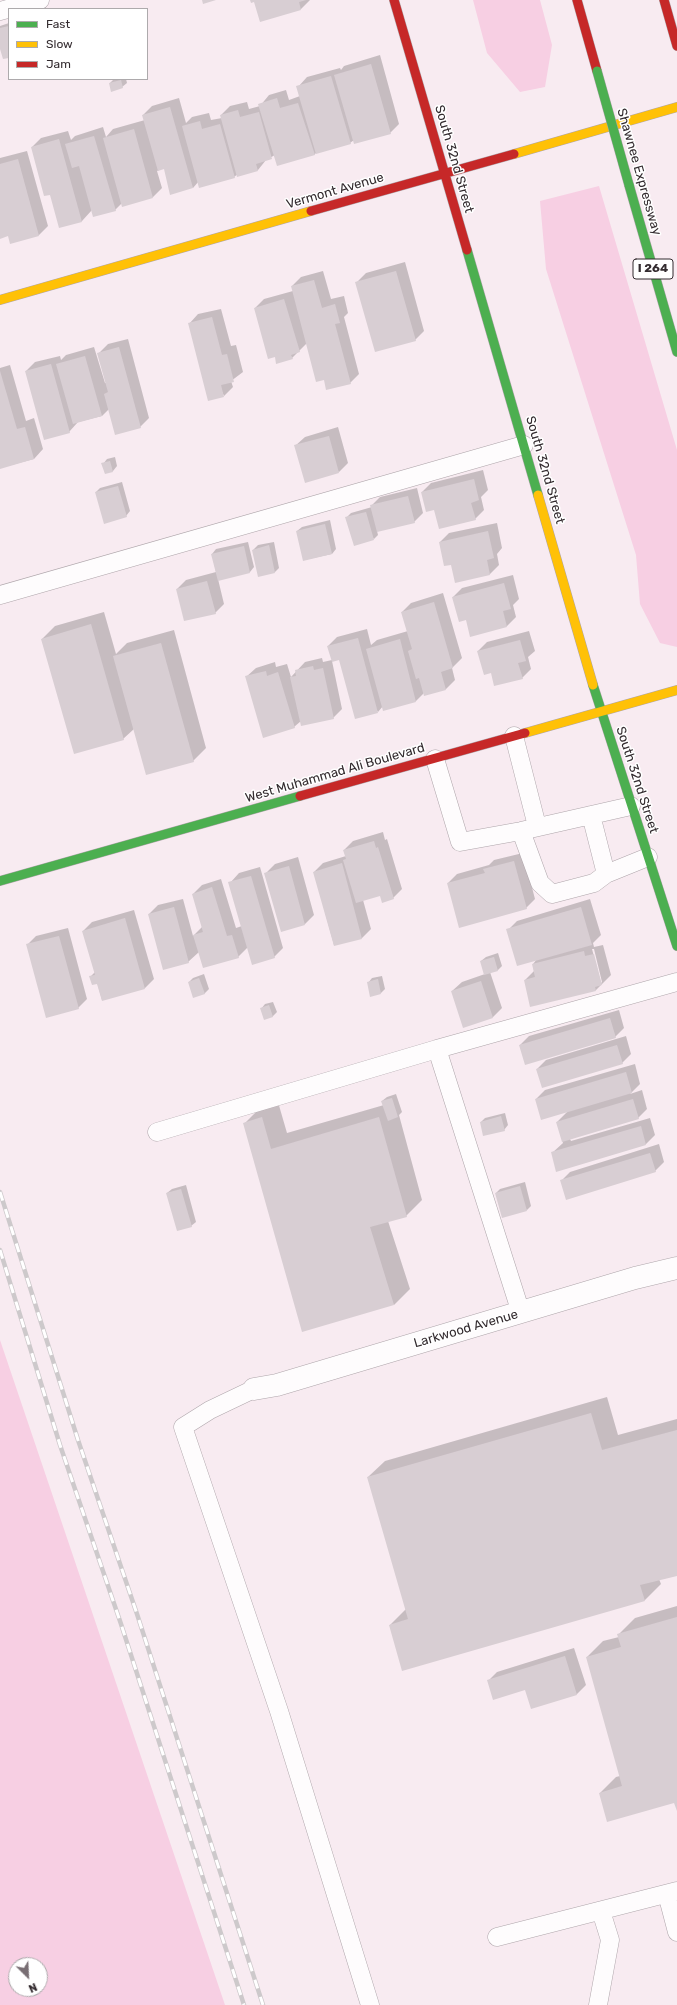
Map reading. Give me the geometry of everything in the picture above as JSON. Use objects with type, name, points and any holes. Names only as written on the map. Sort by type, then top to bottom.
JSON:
[{"type":"main road","name":"South 32nd Street","points":[[394,0],[524,445],[600,712],[677,946]]},
{"type":"main road","name":"Shawnee Expressway","points":[[577,0],[677,352]]},
{"type":"main road","points":[[664,0],[677,46]]},
{"type":"main road","name":"Vermont Avenue","points":[[0,300],[677,107]]},
{"type":"main road","name":"West Muhammad Ali Boulevard","points":[[0,881],[677,690]]},
{"type":"street","name":"Larkwood Avenue","points":[[254,1389],[284,1383],[677,1268]]},
{"type":"lane","points":[[11,8],[40,0]]},
{"type":"lane","points":[[0,595],[524,445]]},
{"type":"lane","points":[[514,736],[529,829],[540,883],[552,894],[594,883],[606,874],[648,857]]},
{"type":"lane","points":[[435,759],[460,842],[529,829],[631,806]]},
{"type":"lane","points":[[591,815],[606,874]]},
{"type":"lane","points":[[156,1132],[438,1049],[677,982]]},
{"type":"lane","points":[[438,1049],[521,1313]]},
{"type":"lane","points":[[254,1389],[210,1410],[184,1428],[279,1711],[370,2005]]},
{"type":"lane","points":[[497,1936],[672,1893],[677,1932]]},
{"type":"lane","points":[[598,2005],[610,1940],[602,1911]]},
{"type":"shaded area","points":[[473,0],[540,0],[552,45],[545,87],[520,92],[487,53]]},
{"type":"shaded area","points":[[599,186],[677,450],[677,647],[660,643],[640,604],[636,555],[546,269],[540,201]]},
{"type":"shaded area","points":[[0,1340],[225,2005],[0,2005]]},
{"type":"building","points":[[202,0],[216,0],[203,4]]},
{"type":"building","points":[[250,0],[306,0],[299,2],[301,10],[260,22],[254,2],[251,3]]},
{"type":"building","points":[[8,26],[8,58],[3,59],[0,49],[0,28]]},
{"type":"building","points":[[371,64],[391,134],[354,144],[334,75]]},
{"type":"building","points":[[331,76],[351,144],[316,154],[296,86]]},
{"type":"building","points":[[121,80],[123,88],[111,92],[109,83]]},
{"type":"building","points":[[277,98],[280,108],[298,103],[315,155],[277,166],[258,104]]},
{"type":"building","points":[[170,107],[193,188],[170,195],[164,169],[158,171],[142,115]]},
{"type":"building","points":[[238,110],[240,117],[259,112],[272,159],[256,164],[258,171],[237,177],[220,115]]},
{"type":"building","points":[[200,121],[202,129],[220,124],[235,178],[199,188],[182,126]]},
{"type":"building","points":[[134,129],[153,198],[122,207],[103,138]]},
{"type":"building","points":[[94,136],[116,211],[93,217],[79,166],[72,168],[65,144]]},
{"type":"building","points":[[59,139],[82,222],[59,228],[50,195],[44,196],[31,147]]},
{"type":"building","points":[[18,159],[39,236],[10,244],[8,236],[0,239],[0,164]]},
{"type":"building","points":[[396,271],[416,341],[375,352],[355,282]]},
{"type":"building","points":[[314,280],[322,308],[335,304],[340,323],[335,324],[351,384],[326,390],[324,380],[316,382],[291,286]]},
{"type":"building","points":[[284,299],[300,352],[291,355],[293,359],[276,364],[275,357],[268,359],[254,308]]},
{"type":"building","points":[[212,317],[222,355],[227,354],[234,382],[221,385],[224,397],[208,401],[188,323]]},
{"type":"building","points":[[119,347],[141,428],[115,435],[104,394],[108,392],[97,353]]},
{"type":"building","points":[[85,356],[102,416],[73,424],[56,364]]},
{"type":"building","points":[[51,364],[70,433],[44,440],[25,371]]},
{"type":"building","points":[[0,371],[17,429],[25,427],[34,459],[0,469]]},
{"type":"building","points":[[329,436],[339,473],[305,483],[294,445]]},
{"type":"building","points":[[110,461],[113,472],[105,474],[101,463]]},
{"type":"building","points":[[474,479],[479,500],[471,503],[476,520],[439,529],[434,510],[426,512],[421,492]]},
{"type":"building","points":[[118,486],[127,517],[104,524],[95,492]]},
{"type":"building","points":[[408,496],[415,523],[377,532],[370,505]]},
{"type":"building","points":[[366,512],[374,540],[354,546],[345,517]]},
{"type":"building","points":[[325,524],[332,554],[303,561],[296,531]]},
{"type":"building","points":[[488,531],[494,558],[487,560],[490,575],[455,583],[451,565],[444,566],[439,542]]},
{"type":"building","points":[[269,545],[275,573],[258,577],[252,550]]},
{"type":"building","points":[[244,546],[250,573],[218,581],[211,554]]},
{"type":"building","points":[[207,581],[216,614],[184,621],[176,589]]},
{"type":"building","points":[[504,583],[511,609],[503,611],[507,627],[470,637],[466,620],[459,622],[452,597]]},
{"type":"building","points":[[434,602],[453,668],[441,672],[446,690],[424,696],[419,678],[416,679],[408,651],[412,649],[401,612]]},
{"type":"building","points":[[91,624],[124,740],[74,754],[41,639]]},
{"type":"building","points":[[358,638],[378,713],[355,719],[339,660],[332,662],[327,646]]},
{"type":"building","points":[[400,639],[416,702],[383,711],[366,649]]},
{"type":"building","points":[[520,640],[526,661],[518,663],[523,679],[494,686],[491,673],[484,675],[477,651]]},
{"type":"building","points":[[161,643],[194,762],[146,775],[113,656]]},
{"type":"building","points":[[313,666],[314,670],[323,668],[334,719],[301,726],[290,677],[296,676],[295,670]]},
{"type":"building","points":[[266,671],[267,676],[278,672],[295,728],[263,738],[245,676]]},
{"type":"building","points":[[374,841],[376,848],[378,847],[394,899],[382,903],[380,896],[356,903],[343,860],[346,859],[343,850]]},
{"type":"building","points":[[514,861],[527,909],[459,928],[447,883],[485,873],[483,869]]},
{"type":"building","points":[[342,863],[362,939],[334,946],[313,872]]},
{"type":"building","points":[[289,866],[305,925],[281,932],[264,873]]},
{"type":"building","points":[[251,876],[275,958],[252,965],[228,882]]},
{"type":"building","points":[[212,887],[227,936],[232,935],[239,958],[203,968],[193,935],[203,932],[192,894]]},
{"type":"building","points":[[174,907],[189,963],[163,970],[148,914]]},
{"type":"building","points":[[581,907],[592,945],[517,966],[506,929]]},
{"type":"building","points":[[125,918],[145,989],[102,1001],[97,984],[92,985],[89,976],[95,975],[82,931]]},
{"type":"building","points":[[59,936],[79,1009],[46,1018],[26,944]]},
{"type":"building","points":[[584,951],[585,956],[594,954],[602,985],[595,987],[596,991],[530,1007],[524,980],[535,977],[532,964]]},
{"type":"building","points":[[494,957],[498,971],[484,975],[480,961]]},
{"type":"building","points":[[199,978],[205,994],[193,998],[188,982]]},
{"type":"building","points":[[378,979],[381,994],[370,997],[367,982]]},
{"type":"building","points":[[481,981],[493,1018],[463,1028],[451,991]]},
{"type":"building","points":[[269,1005],[273,1017],[264,1020],[260,1008]]},
{"type":"building","points":[[610,1018],[616,1038],[525,1065],[519,1045]]},
{"type":"building","points":[[617,1045],[623,1064],[542,1088],[536,1069]]},
{"type":"building","points":[[626,1072],[632,1093],[541,1120],[535,1099]]},
{"type":"building","points":[[392,1098],[398,1117],[388,1121],[381,1101]]},
{"type":"building","points":[[633,1099],[639,1119],[562,1142],[556,1122]]},
{"type":"building","points":[[501,1116],[505,1131],[483,1136],[480,1122]]},
{"type":"building","points":[[262,1117],[271,1149],[379,1117],[407,1217],[370,1227],[394,1305],[302,1332],[243,1123]]},
{"type":"building","points":[[641,1126],[646,1145],[556,1172],[551,1152]]},
{"type":"building","points":[[650,1153],[656,1172],[566,1200],[560,1180]]},
{"type":"building","points":[[520,1186],[527,1211],[502,1218],[495,1193]]},
{"type":"building","points":[[181,1189],[192,1227],[177,1231],[166,1193]]},
{"type":"building","points":[[591,1413],[602,1450],[677,1430],[677,1576],[640,1585],[645,1601],[402,1671],[389,1625],[408,1619],[367,1477]]},
{"type":"building","points":[[677,1617],[677,1811],[674,1803],[607,1822],[599,1793],[622,1786],[586,1657],[621,1647],[617,1634]]},
{"type":"building","points":[[565,1656],[577,1695],[531,1709],[525,1690],[493,1700],[487,1680]]},
{"type":"railway","points":[[0,1192],[78,1440],[137,1614],[263,2005]]},
{"type":"railway","points":[[0,1250],[60,1445],[121,1624],[244,2005]]},
{"type":"traffic: fast","points":[[597,71],[629,185]]},
{"type":"traffic: fast","points":[[629,185],[677,352]]},
{"type":"traffic: fast","points":[[467,250],[538,495]]},
{"type":"traffic: fast","points":[[593,685],[677,946]]},
{"type":"traffic: fast","points":[[0,881],[300,796]]},
{"type":"traffic: slow","points":[[514,154],[677,107]]},
{"type":"traffic: slow","points":[[0,300],[311,211]]},
{"type":"traffic: slow","points":[[538,495],[593,685]]},
{"type":"traffic: slow","points":[[525,733],[677,690]]},
{"type":"traffic: jam","points":[[394,0],[467,250]]},
{"type":"traffic: jam","points":[[577,0],[597,71]]},
{"type":"traffic: jam","points":[[664,0],[677,46]]},
{"type":"traffic: jam","points":[[311,211],[514,154]]},
{"type":"traffic: jam","points":[[300,796],[525,733]]}]
